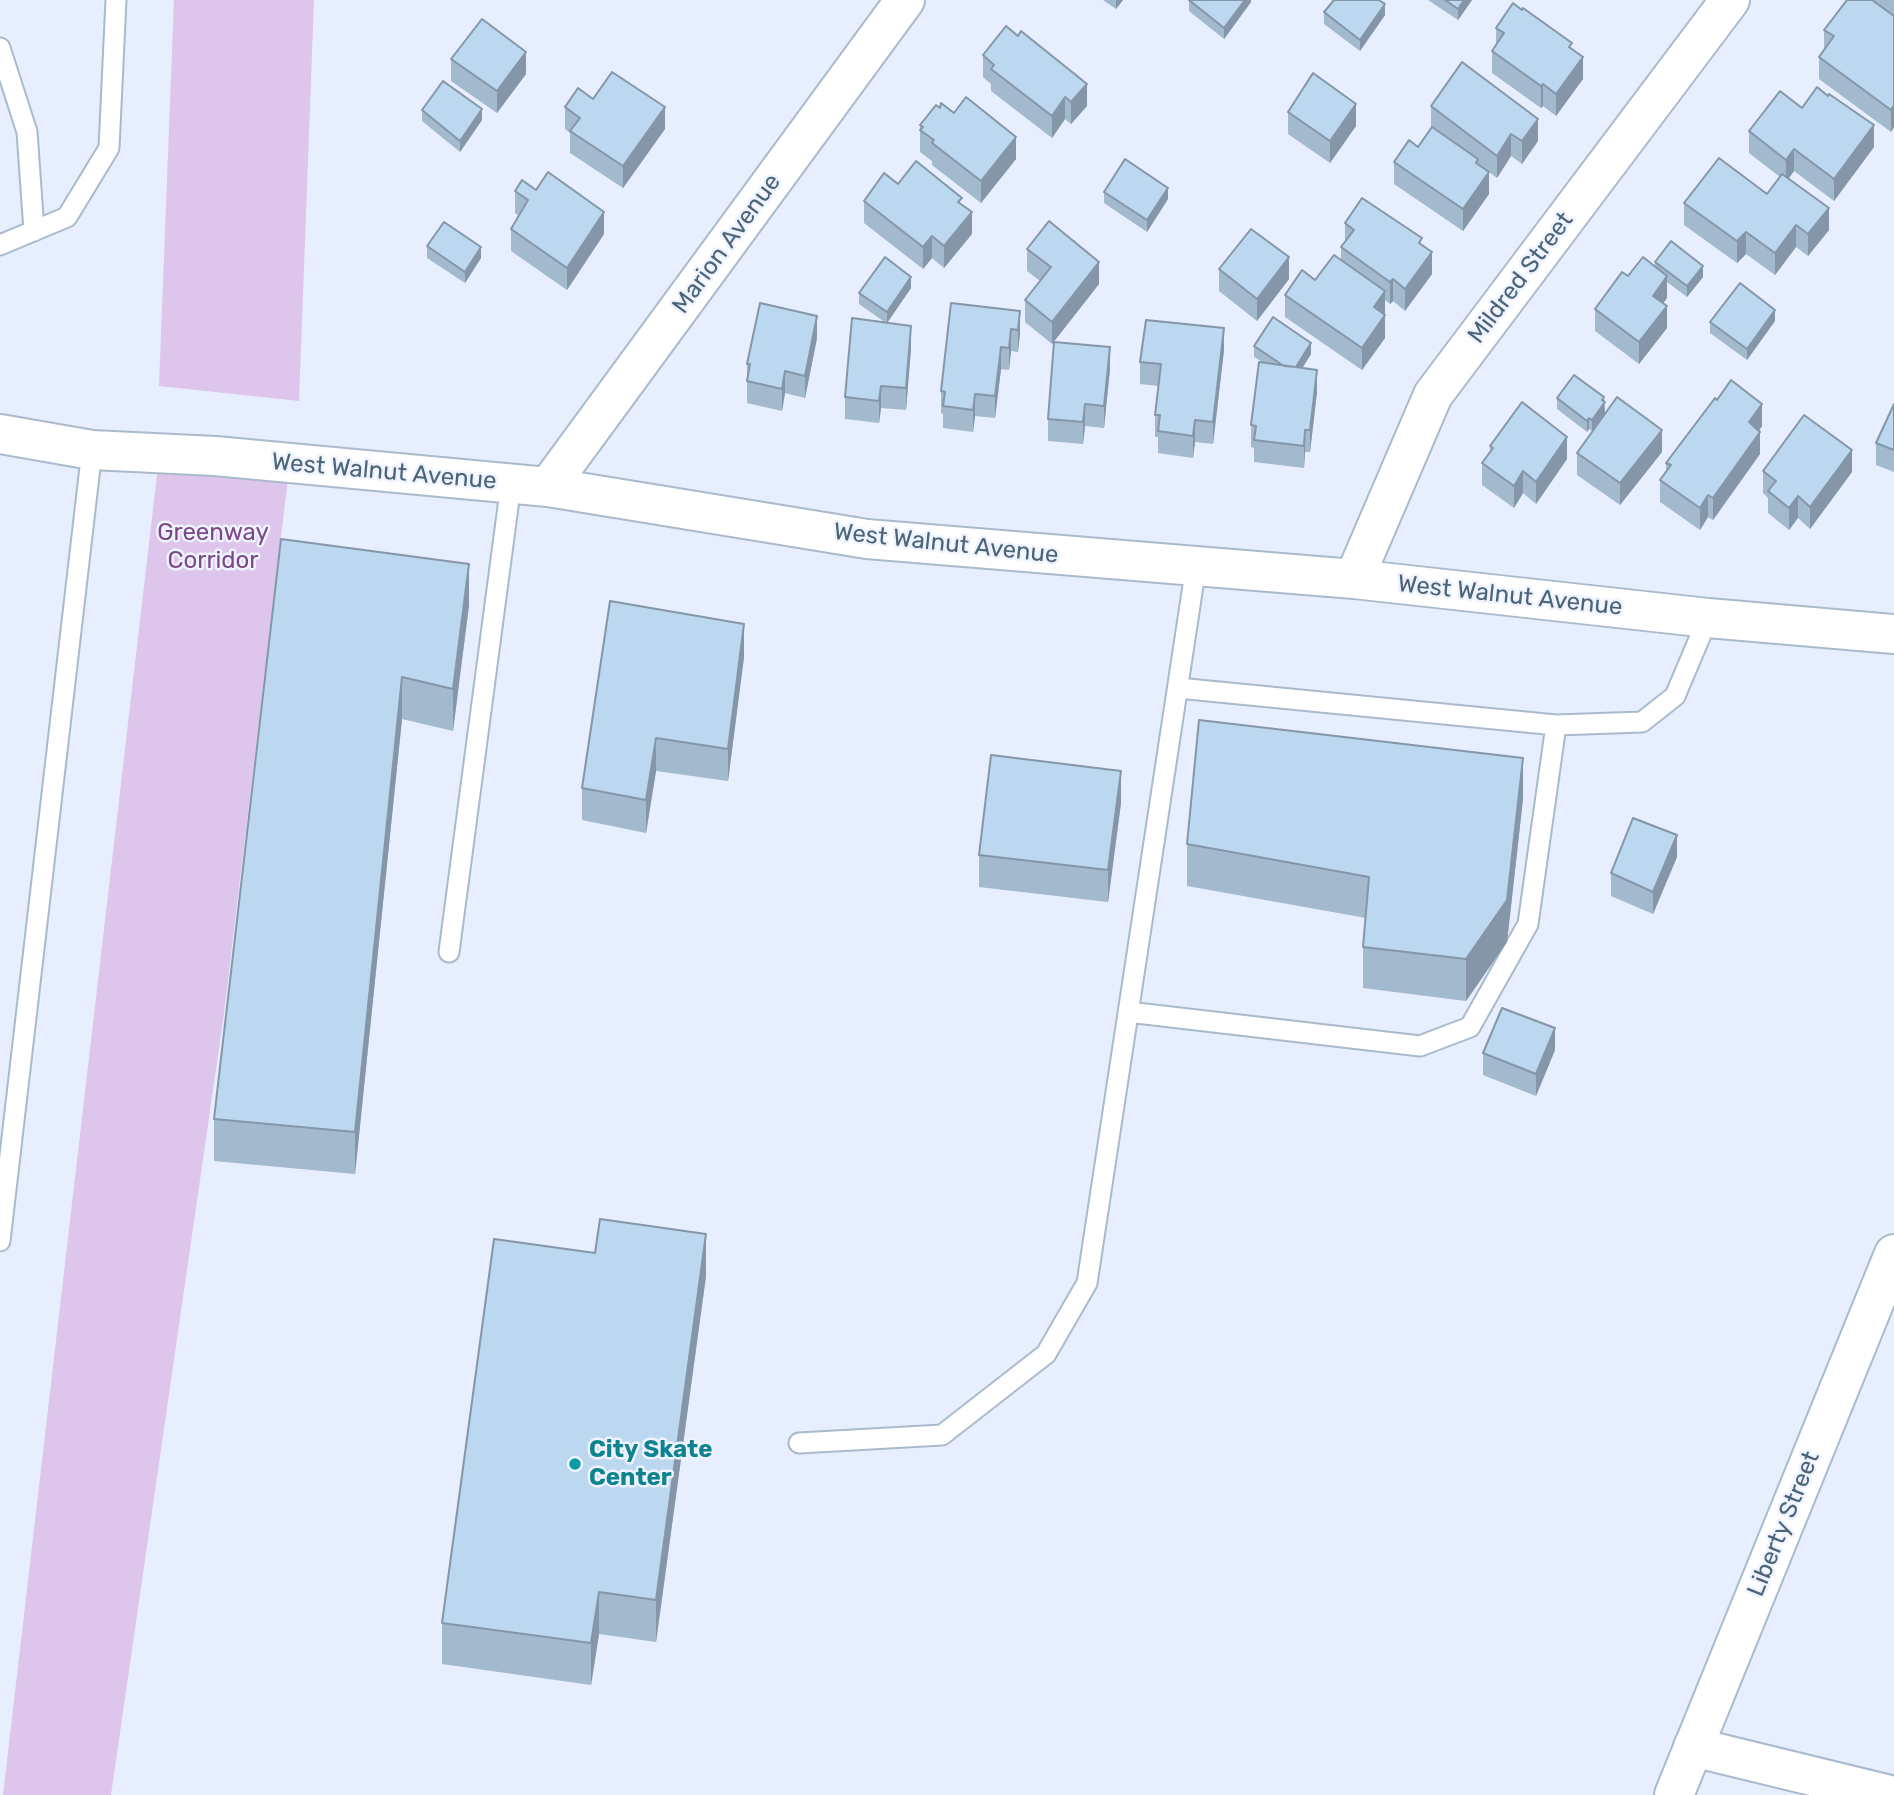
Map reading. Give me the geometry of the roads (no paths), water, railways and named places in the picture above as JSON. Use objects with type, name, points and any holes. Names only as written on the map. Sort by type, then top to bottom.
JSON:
[{"type":"street","name":"Marion Avenue","points":[[548,487],[905,0]]},
{"type":"street","name":"Mildred Street","points":[[1354,579],[1433,396],[1730,0]]},
{"type":"street","name":"West Walnut Avenue","points":[[0,434],[92,450],[215,456],[548,487],[867,539],[1354,579],[1708,618],[1894,634]]},
{"type":"street","name":"Liberty Street","points":[[1674,1795],[1894,1254]]},
{"type":"street","points":[[1693,1747],[1890,1795]]},
{"type":"lane","points":[[0,245],[67,217],[109,148],[116,0]]},
{"type":"lane","points":[[0,48],[27,132],[34,230]]},
{"type":"lane","points":[[0,1241],[92,450]]},
{"type":"lane","points":[[449,952],[511,484]]},
{"type":"lane","points":[[799,1443],[942,1435],[1046,1354],[1087,1283],[1196,566]]},
{"type":"lane","points":[[1178,688],[1556,725],[1642,722],[1675,696],[1708,618]]},
{"type":"lane","points":[[1128,1012],[1420,1046],[1470,1027],[1528,924],[1556,725]]},
{"type":"place","name":"City Skate Center","points":[[575,1464]]},
{"type":"park label","name":"Greenway Corridor","points":[[213,547]]}]
